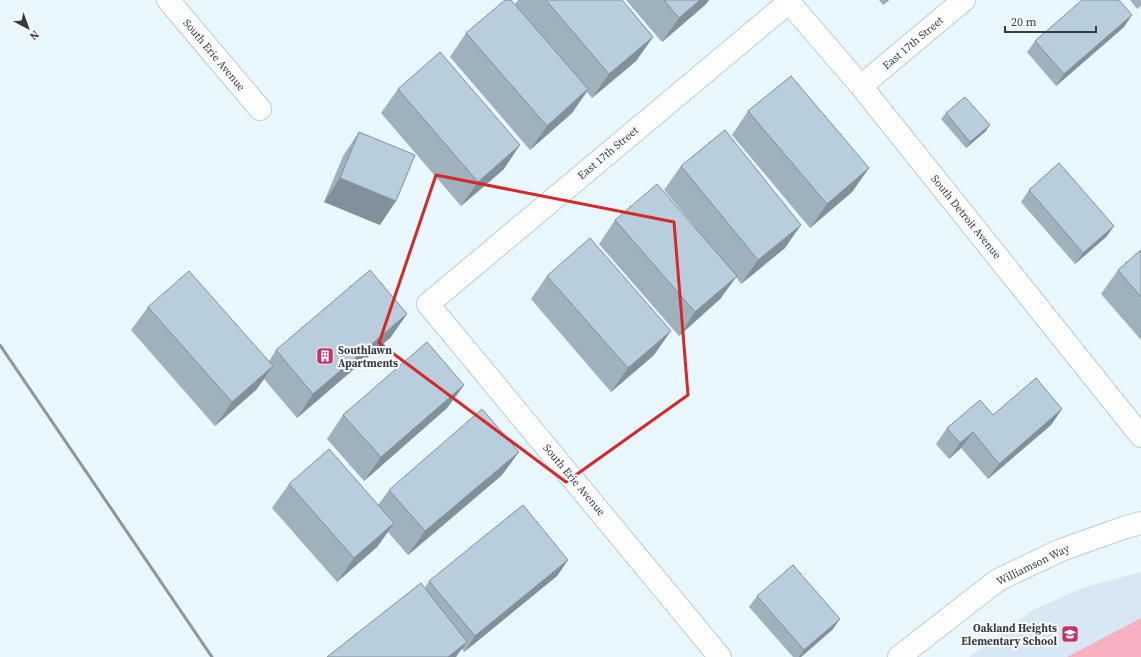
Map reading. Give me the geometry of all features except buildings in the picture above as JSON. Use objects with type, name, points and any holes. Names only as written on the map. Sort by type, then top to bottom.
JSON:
[{"type":"street","name":"South Erie Avenue","points":[[168,0],[260,109]]},
{"type":"street","name":"East 17th Street","points":[[861,86],[964,0]]},
{"type":"street","name":"East 17th Street","points":[[428,304],[788,1]]},
{"type":"street","name":"South Detroit Avenue","points":[[788,1],[861,86],[1141,436]]},
{"type":"street","name":"South Erie Avenue","points":[[428,304],[720,657]]},
{"type":"street","name":"Williamson Way","points":[[899,657],[998,580],[1061,550],[1141,523]]},
{"type":"highlighted area","points":[[436,175],[674,222],[688,395],[566,482],[379,343]]},
{"type":"shaded area","name":"Oakland Heights Elementary School","points":[[1141,572],[1141,657],[969,657],[1031,611],[1082,588]]},
{"type":"shaded area","points":[[1141,618],[1141,657],[1067,657]]},
{"type":"railway","points":[[0,345],[212,657]]},
{"type":"place","name":"Southlawn Apartments","points":[[325,356]]},
{"type":"place","name":"Oakland Heights Elementary School","points":[[1070,634]]}]
